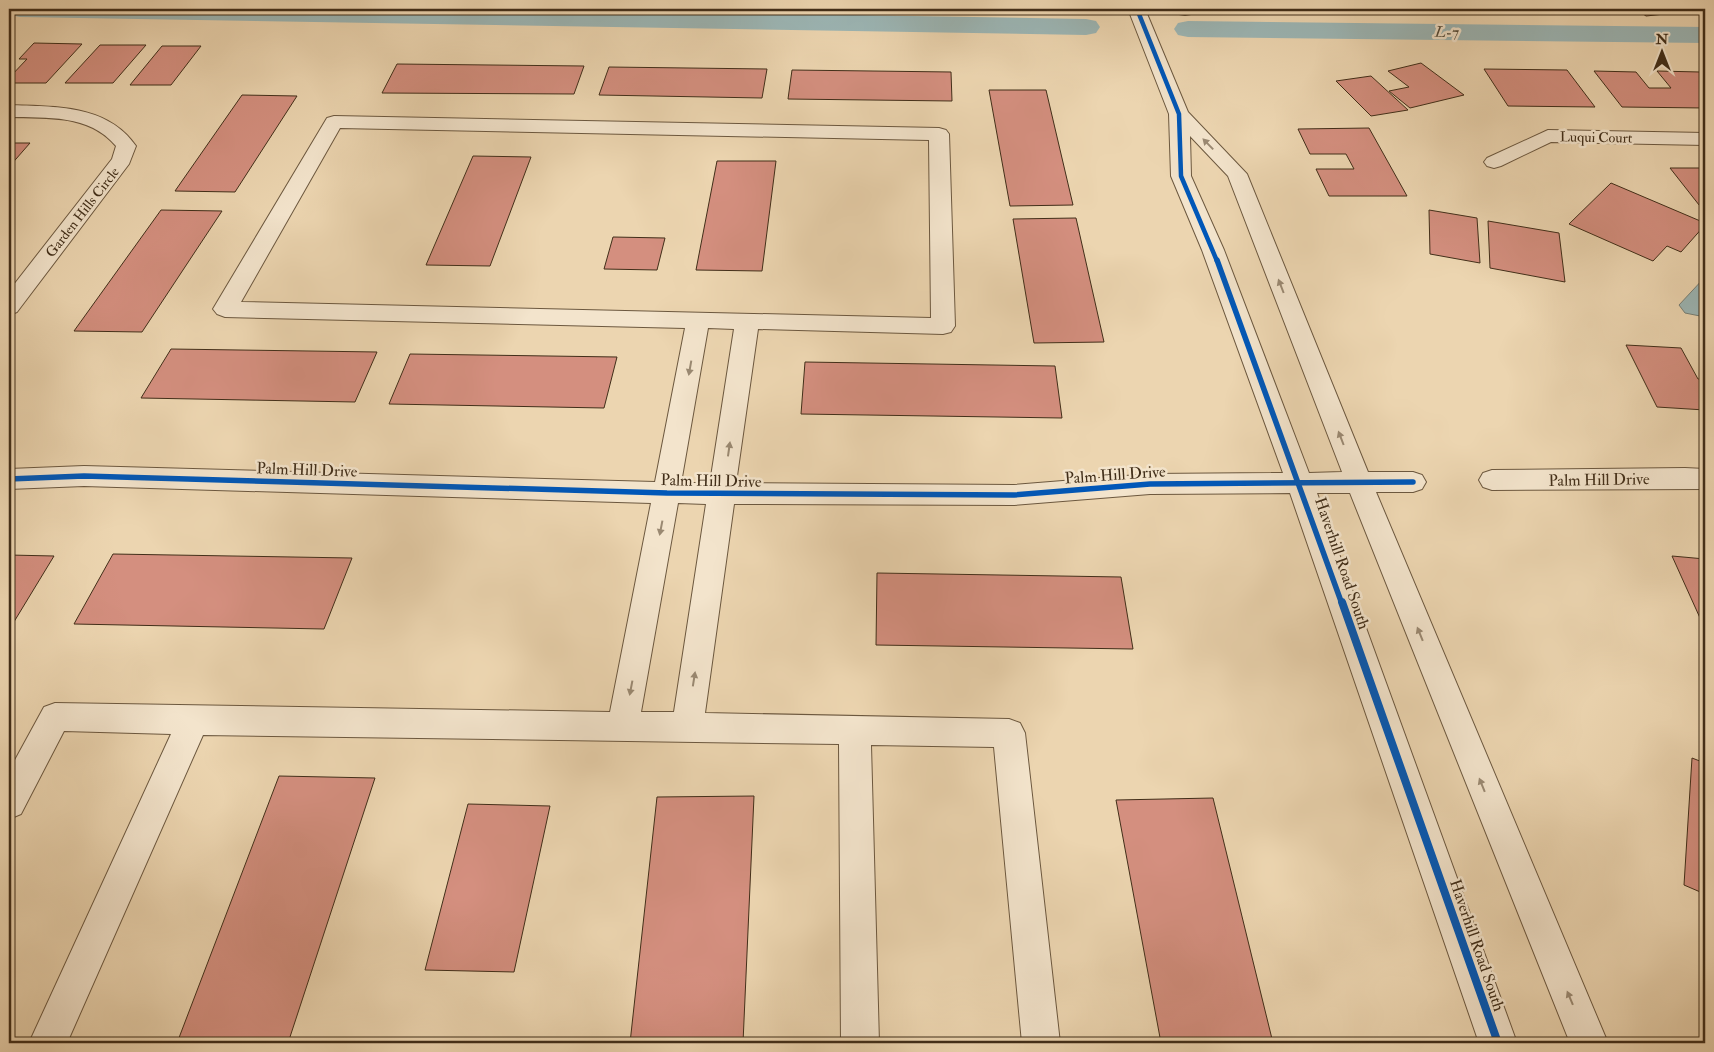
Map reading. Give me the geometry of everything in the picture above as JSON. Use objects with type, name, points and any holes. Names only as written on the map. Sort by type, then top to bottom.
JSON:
[{"type":"street","name":"Haverhill Road South","points":[[1137,9],[1179,114],[1181,176],[1213,250],[1300,484],[1498,1043]]},
{"type":"street","name":"Garden Hills Circle","points":[[9,112],[72,114],[106,124],[120,136],[126,146],[122,160],[9,306]]},
{"type":"street","name":"Haverhill Road South","points":[[1179,114],[1237,174],[1358,483],[1589,1043]]},
{"type":"street","points":[[334,122],[939,134],[943,326],[747,321],[225,309],[334,122]]},
{"type":"street","name":"Luqui Court","points":[[1494,162],[1548,136],[1705,139]]},
{"type":"street","points":[[624,726],[698,320]]},
{"type":"street","points":[[687,727],[747,321]]},
{"type":"street","name":"Palm Hill Drive","points":[[9,479],[84,476],[667,493],[1014,495],[1150,484],[1413,482]]},
{"type":"street","name":"Palm Hill Drive","points":[[1492,480],[1705,479]]},
{"type":"street","points":[[9,803],[55,717],[193,721],[687,727],[1009,734],[1041,1043]]},
{"type":"street","points":[[48,1043],[193,721]]},
{"type":"street","points":[[855,732],[860,1043]]},
{"type":"water","points":[[1705,277],[1705,317],[1685,313],[1679,305]]},
{"type":"building","points":[[1636,9],[1667,9],[1674,13],[1646,16]]},
{"type":"building","points":[[34,43],[82,44],[46,83],[9,83],[9,78],[27,59],[19,59]]},
{"type":"building","points":[[100,45],[146,45],[113,83],[65,83]]},
{"type":"building","points":[[162,46],[201,46],[171,85],[130,85]]},
{"type":"building","points":[[1421,63],[1464,95],[1410,108],[1389,91],[1409,87],[1388,71]]},
{"type":"building","points":[[397,64],[584,66],[574,94],[382,93]]},
{"type":"building","points":[[609,67],[767,69],[762,98],[599,95]]},
{"type":"building","points":[[1484,69],[1567,70],[1595,107],[1508,106]]},
{"type":"building","points":[[792,70],[951,72],[952,101],[788,99]]},
{"type":"building","points":[[1594,71],[1636,72],[1649,88],[1671,88],[1657,71],[1700,72],[1705,77],[1705,108],[1622,107]]},
{"type":"building","points":[[1371,76],[1408,110],[1371,116],[1336,81]]},
{"type":"building","points":[[989,90],[1046,90],[1073,205],[1010,206]]},
{"type":"building","points":[[242,95],[297,96],[235,192],[175,191]]},
{"type":"building","points":[[1369,128],[1407,196],[1329,196],[1316,169],[1354,169],[1346,154],[1310,154],[1298,129]]},
{"type":"building","points":[[9,143],[30,143],[9,167]]},
{"type":"building","points":[[473,156],[531,157],[490,266],[426,265]]},
{"type":"building","points":[[717,161],[776,161],[762,271],[696,270]]},
{"type":"building","points":[[1670,168],[1705,168],[1705,210],[1703,210]]},
{"type":"building","points":[[1611,183],[1705,223],[1705,225],[1681,252],[1667,246],[1653,261],[1569,224]]},
{"type":"building","points":[[161,210],[222,211],[142,332],[74,331]]},
{"type":"building","points":[[1429,210],[1477,218],[1480,263],[1430,254]]},
{"type":"building","points":[[1076,218],[1104,342],[1034,343],[1013,219]]},
{"type":"building","points":[[1488,221],[1559,233],[1565,282],[1490,268]]},
{"type":"building","points":[[613,237],[665,238],[657,270],[604,269]]},
{"type":"building","points":[[1626,345],[1681,348],[1698,379],[1705,379],[1705,410],[1657,407]]},
{"type":"building","points":[[171,349],[377,352],[355,402],[141,398]]},
{"type":"building","points":[[410,354],[617,357],[604,408],[389,404]]},
{"type":"building","points":[[805,362],[1055,366],[1062,418],[801,414]]},
{"type":"building","points":[[113,554],[352,558],[324,629],[74,624]]},
{"type":"building","points":[[9,555],[54,556],[9,630]]},
{"type":"building","points":[[1672,556],[1705,559],[1705,629]]},
{"type":"building","points":[[877,573],[1121,577],[1133,649],[876,645]]},
{"type":"building","points":[[1692,758],[1705,763],[1705,894],[1684,885]]},
{"type":"building","points":[[279,776],[375,778],[288,1043],[177,1043]]},
{"type":"building","points":[[754,796],[743,1043],[630,1043],[657,797]]},
{"type":"building","points":[[1213,798],[1273,1043],[1161,1043],[1116,800]]},
{"type":"building","points":[[468,804],[550,806],[514,972],[425,970]]},
{"type":"waterway","name":"L-7","points":[[20,9],[1086,27]]},
{"type":"waterway","name":"L-7","points":[[1188,29],[1705,35]]},
{"type":"cycle path","points":[[1137,9],[1179,114],[1181,176],[1213,250],[1300,484],[1498,1043]]},
{"type":"cycle path","points":[[9,479],[84,476],[667,493],[1014,495],[1150,484],[1413,482]]}]
